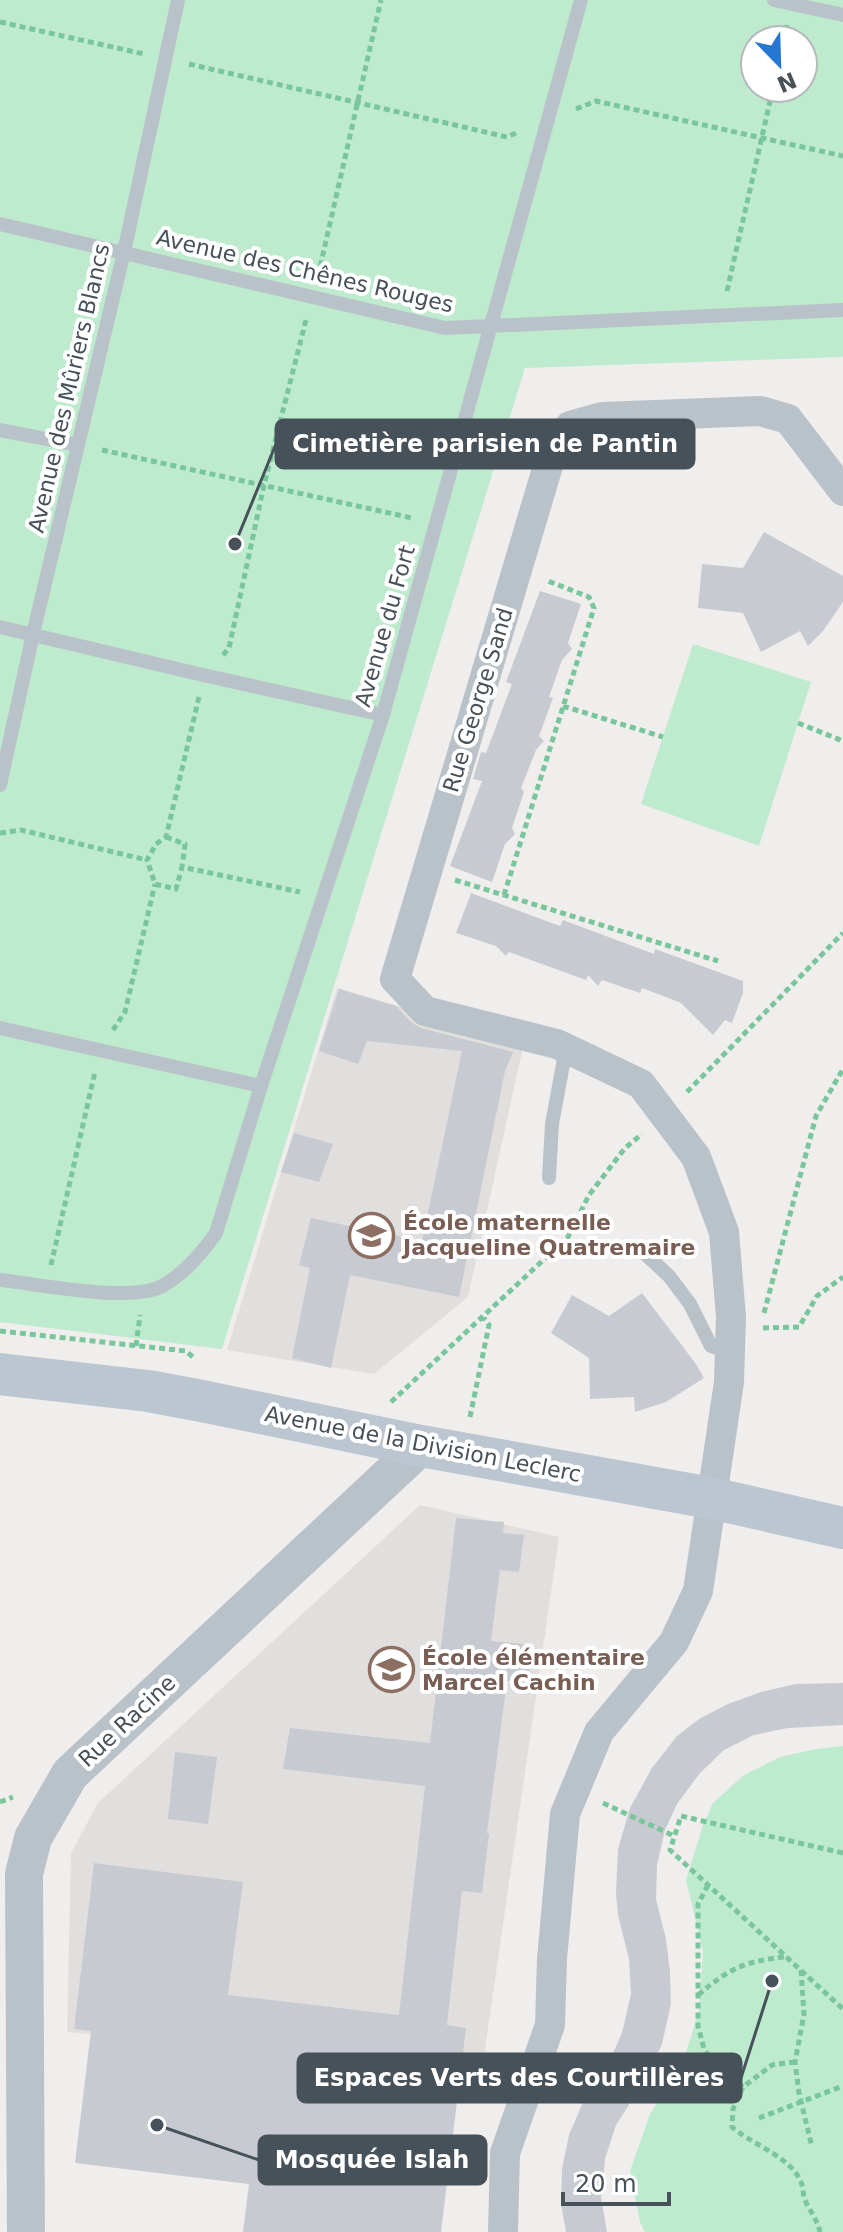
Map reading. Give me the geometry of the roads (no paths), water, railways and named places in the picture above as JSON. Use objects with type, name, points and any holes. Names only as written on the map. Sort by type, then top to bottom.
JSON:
[{"type":"main road","name":"Avenue de la Division Leclerc","points":[[0,1374],[148,1391],[432,1448],[711,1498],[843,1528]]},
{"type":"street","name":"Rue George Sand","points":[[566,1048],[425,1011],[395,979],[553,449],[570,426],[602,417],[760,411],[788,419],[843,491]]},
{"type":"street","points":[[503,2232],[505,2153],[550,2025],[552,1959],[565,1814],[599,1732],[674,1642],[698,1591],[729,1382],[724,1232],[696,1157],[641,1084],[566,1048]]},
{"type":"street","name":"Rue Racine","points":[[26,2232],[13,2184],[24,1874],[33,1838],[70,1774],[432,1448]]},
{"type":"lane","name":"Avenue des Mûriers Blancs","points":[[0,785],[124,252],[178,0]]},
{"type":"lane","name":"Avenue du Fort","points":[[0,1280],[110,1293],[142,1293],[163,1286],[202,1253],[216,1233],[383,715],[581,0]]},
{"type":"lane","points":[[774,0],[843,15]]},
{"type":"lane","name":"Avenue des Chênes Rouges","points":[[0,224],[445,328],[843,310]]},
{"type":"lane","points":[[0,430],[78,445]]},
{"type":"lane","points":[[0,627],[383,715]]},
{"type":"lane","points":[[0,1028],[261,1086]]},
{"type":"lane","points":[[549,1178],[552,1124],[566,1048]]},
{"type":"lane","points":[[623,1248],[644,1253],[669,1276],[690,1304],[711,1346],[730,1342]]},
{"type":"place","name":"Cimetière parisien de Pantin","points":[[235,544]]},
{"type":"place","name":"École maternelle Jacqueline Quatremaire","points":[[372,1235]]},
{"type":"place","name":"École élémentaire Marcel Cachin","points":[[391,1670]]},
{"type":"place","name":"Espaces Verts des Courtillères","points":[[772,1981]]},
{"type":"place","name":"Mosquée Islah","points":[[157,2125]]}]
